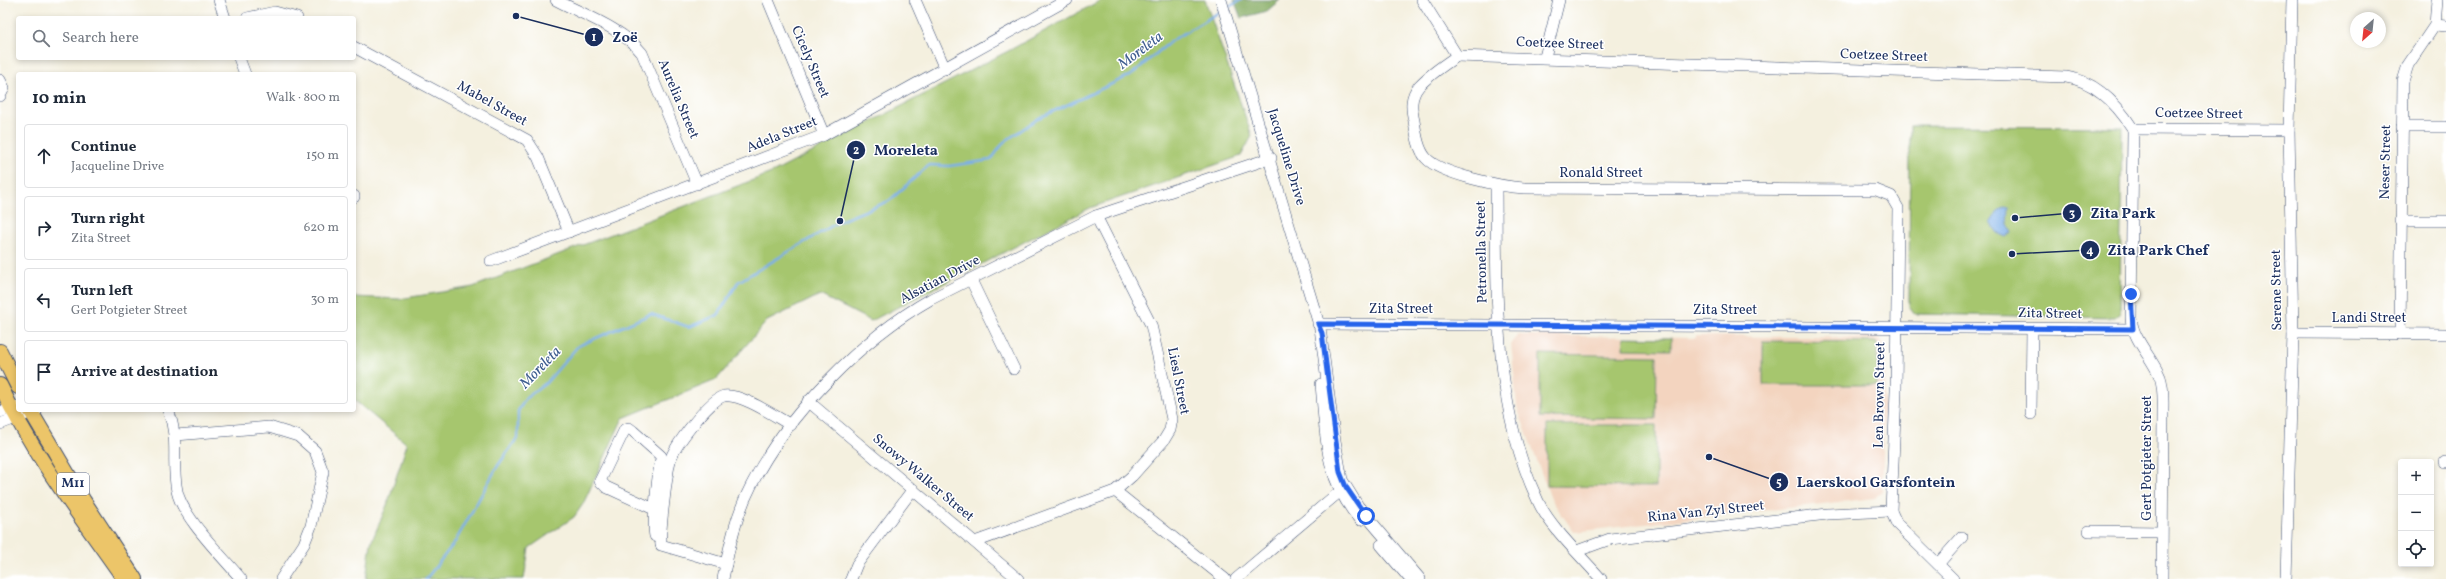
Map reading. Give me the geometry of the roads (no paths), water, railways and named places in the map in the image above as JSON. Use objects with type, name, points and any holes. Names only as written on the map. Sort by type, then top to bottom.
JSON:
[{"type":"main road","points":[[0,351],[16,383]]},
{"type":"main road","name":"M11","points":[[0,385],[11,411],[75,512],[124,579]]},
{"type":"main road","name":"M11","points":[[33,412],[84,501],[135,579]]},
{"type":"street","points":[[218,0],[224,16]]},
{"type":"street","name":"Aurelia Street","points":[[556,0],[620,34],[634,43],[642,53],[697,184]]},
{"type":"street","name":"Cicely Street","points":[[768,0],[824,135]]},
{"type":"street","points":[[916,0],[945,69]]},
{"type":"street","name":"Adela Street","points":[[491,261],[824,135],[1067,0]]},
{"type":"street","name":"Jacqueline Drive","points":[[1221,0],[1271,158],[1318,324],[1316,333],[1331,468],[1349,507],[1410,579]]},
{"type":"street","points":[[1422,0],[1457,56]]},
{"type":"street","points":[[1545,57],[1559,0]]},
{"type":"street","name":"Serene Street","points":[[2286,579],[2293,333],[2289,130],[2292,0]]},
{"type":"street","name":"Neser Street","points":[[2400,334],[2400,221],[2403,81],[2406,71],[2440,26],[2437,0]]},
{"type":"street","points":[[256,16],[275,12],[290,16]]},
{"type":"street","name":"Mabel Street","points":[[356,48],[527,140],[538,157],[569,232]]},
{"type":"street","name":"Coetzee Street","points":[[1457,56],[1545,57],[2066,77],[2093,85],[2121,112],[2134,129],[2289,130]]},
{"type":"street","name":"Ronald Street","points":[[1457,56],[1434,73],[1414,94],[1411,102],[1416,134],[1422,152],[1429,161],[1496,185],[1524,188],[1876,190],[1891,196],[1898,208]]},
{"type":"street","points":[[240,60],[243,72]]},
{"type":"street","points":[[0,80],[4,88],[0,96]]},
{"type":"street","points":[[2402,127],[2446,127]]},
{"type":"street","name":"Gert Potgieter Street","points":[[2134,129],[2131,307],[2133,329],[2157,371],[2162,384],[2162,579]]},
{"type":"street","name":"Alsatian Drive","points":[[723,579],[734,530],[750,487],[760,468],[808,401],[850,360],[905,315],[931,299],[1096,216],[1271,158]]},
{"type":"street","name":"Petronella Street","points":[[1496,185],[1496,276],[1507,409],[1526,470],[1538,502],[1601,579]]},
{"type":"street","name":"Len Brown Street","points":[[1891,511],[1896,391],[1898,208]]},
{"type":"street","name":"Liesl Street","points":[[975,542],[1115,491],[1132,476],[1164,440],[1170,430],[1172,419],[1151,325],[1096,216]]},
{"type":"street","points":[[2400,221],[2446,222]]},
{"type":"street","points":[[971,280],[1014,369]]},
{"type":"street","name":"Zita Street","points":[[1318,324],[1896,326],[2032,329],[2133,329]]},
{"type":"street","points":[[2031,414],[2032,329]]},
{"type":"street","name":"Landi Street","points":[[2293,333],[2446,334]]},
{"type":"street","points":[[662,543],[671,458],[698,420],[715,401],[725,396],[738,397],[791,425]]},
{"type":"street","name":"Snowy Walker Street","points":[[808,401],[1018,579]]},
{"type":"street","points":[[0,424],[11,411]]},
{"type":"street","points":[[169,412],[176,435],[175,480],[180,501],[188,515],[241,579]]},
{"type":"street","points":[[176,435],[269,426],[298,436],[315,451],[323,472],[311,526],[304,544],[281,579]]},
{"type":"street","points":[[656,510],[606,487],[600,481],[625,430],[629,428],[661,456],[656,510],[653,529],[655,536],[662,543],[726,564]]},
{"type":"street","points":[[851,579],[857,564],[913,489]]},
{"type":"street","points":[[1236,579],[1342,489]]},
{"type":"street","name":"Jacqueline Drive","points":[[1342,489],[1420,579]]},
{"type":"street","points":[[1115,491],[1225,579]]},
{"type":"street","points":[[1891,511],[1897,524],[1954,579]]},
{"type":"street","name":"Rina Van Zyl Street","points":[[1577,550],[1610,539],[1828,514],[1891,511]]},
{"type":"street","points":[[2088,531],[2161,532]]},
{"type":"street","points":[[1938,564],[1962,537]]},
{"type":"water","points":[[2005,207],[2009,208],[2008,224],[2012,232],[2006,237],[1997,233],[1991,222],[1997,213]]},
{"type":"waterway","name":"Moreleta","points":[[1227,8],[1241,0]]},
{"type":"waterway","name":"Moreleta","points":[[426,579],[455,542],[497,467],[518,437],[518,411],[526,398],[546,383],[578,346],[651,314],[689,327],[718,315],[738,282],[840,221],[889,201],[929,165],[949,166],[991,160],[1004,142],[1039,118],[1131,75],[1171,41],[1221,11]]},
{"type":"place","name":"Zoë","points":[[516,16]]},
{"type":"place","name":"Zita Park","points":[[2015,218]]},
{"type":"place","name":"Moreleta","points":[[840,221]]},
{"type":"place","name":"Zita Park Chef","points":[[2012,254]]},
{"type":"place","name":"Laerskool Garsfontein","points":[[1709,457]]}]
